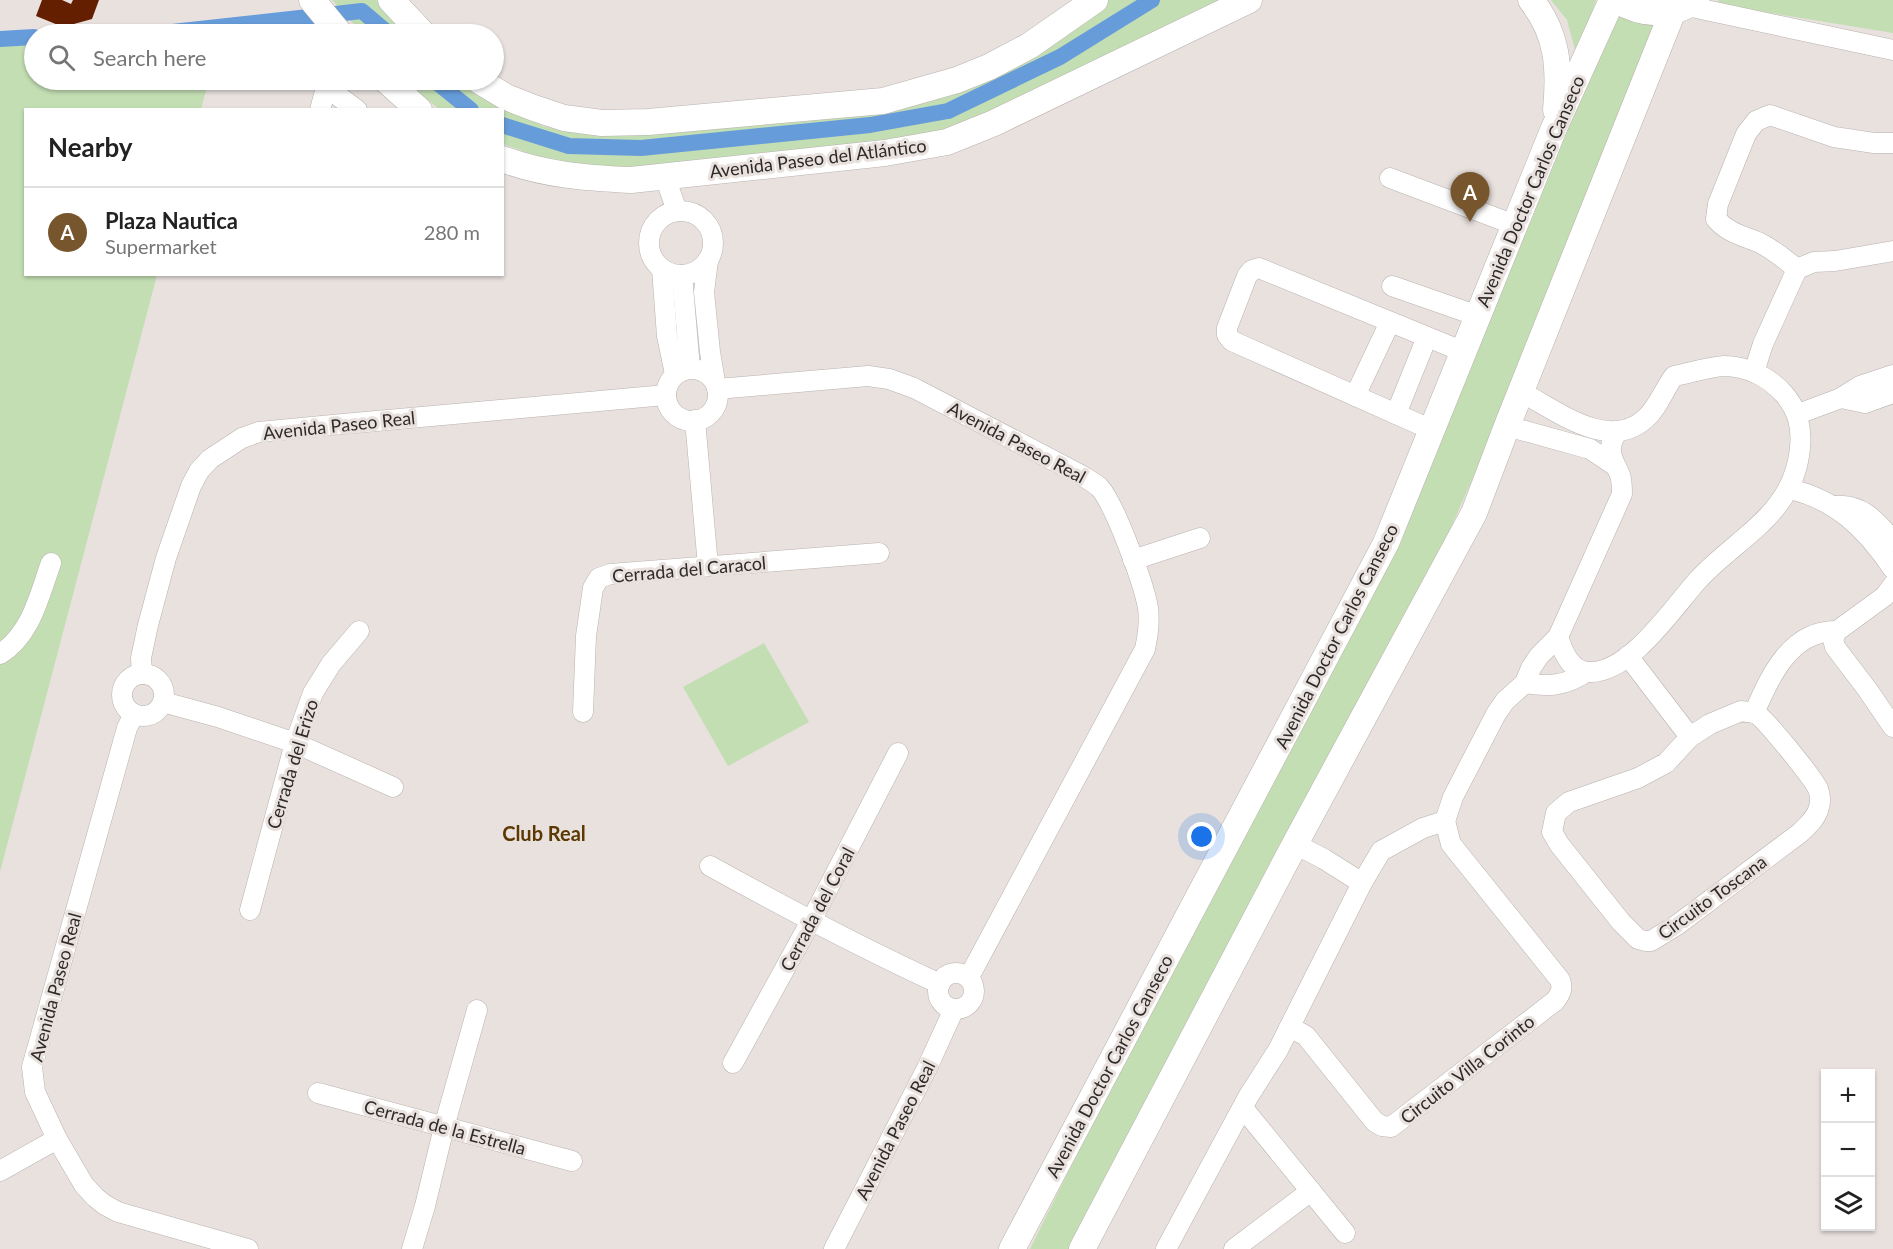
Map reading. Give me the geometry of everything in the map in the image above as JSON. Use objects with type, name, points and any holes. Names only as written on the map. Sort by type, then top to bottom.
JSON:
[{"type":"main road","points":[[312,0],[332,24]]},
{"type":"main road","points":[[391,0],[414,24]]},
{"type":"main road","points":[[494,90],[534,108],[564,117],[602,123],[648,122],[883,101],[957,81],[989,67],[1029,46],[1095,0]]},
{"type":"main road","name":"Avenida Paseo del Atlántico","points":[[504,160],[546,173],[631,180],[885,153],[947,142],[994,123],[1249,0]]},
{"type":"main road","points":[[1531,0],[1541,12],[1558,60],[1559,85],[1554,128]]},
{"type":"main road","points":[[1614,0],[1631,9],[1652,13],[1685,6]]},
{"type":"main road","name":"Avenida Doctor Carlos Canseco","points":[[1012,1249],[1386,543],[1554,128],[1614,0]]},
{"type":"main road","points":[[1082,1249],[1295,844],[1474,513],[1521,392],[1685,6]]},
{"type":"main road","points":[[397,90],[417,108]]},
{"type":"street","points":[[1685,6],[1893,50]]},
{"type":"street","points":[[321,108],[325,90]]},
{"type":"street","points":[[335,90],[355,108]]},
{"type":"street","points":[[1797,269],[1760,243],[1722,227],[1716,219],[1718,204],[1746,134],[1756,121],[1770,115],[1834,137],[1874,143],[1893,143]]},
{"type":"street","points":[[665,177],[677,211]]},
{"type":"street","points":[[1390,178],[1515,225]]},
{"type":"street","points":[[708,260],[701,268],[682,275],[671,274],[662,269],[654,261],[649,240],[658,220],[666,214],[687,211],[697,215],[705,222],[713,240],[704,292],[710,352],[716,386],[718,398],[716,406],[704,418],[687,420],[672,411],[666,395],[670,380],[682,371],[704,371],[716,386]]},
{"type":"street","points":[[1754,372],[1763,344],[1797,269],[1815,262],[1835,261],[1893,251]]},
{"type":"street","points":[[1432,430],[1232,341],[1227,335],[1227,328],[1247,276],[1251,270],[1259,268],[1464,352]]},
{"type":"street","points":[[662,269],[667,336],[682,371]]},
{"type":"street","points":[[682,275],[682,371]]},
{"type":"street","points":[[1392,286],[1478,316]]},
{"type":"street","points":[[1355,396],[1390,322]]},
{"type":"street","points":[[1396,414],[1427,337]]},
{"type":"street","points":[[1521,392],[1589,428],[1618,431],[1634,427],[1647,418],[1674,376],[1723,366],[1754,372],[1765,377],[1791,402],[1798,414],[1801,426],[1799,463],[1789,489],[1779,505],[1760,526],[1705,573],[1669,616],[1628,656],[1602,671],[1586,672],[1573,666],[1558,637]]},
{"type":"street","points":[[1798,414],[1841,398],[1860,386],[1893,375]]},
{"type":"street","name":"Avenida Paseo Real","points":[[716,386],[868,376],[889,379],[914,388],[1081,475],[1099,487],[1108,501],[1133,560],[1147,606],[1149,629],[1145,649],[969,977]]},
{"type":"street","points":[[1841,398],[1865,403],[1893,393]]},
{"type":"street","name":"Avenida Paseo Real","points":[[142,674],[141,658],[151,614],[166,558],[191,486],[199,471],[210,459],[242,438],[259,432],[666,395]]},
{"type":"street","points":[[695,420],[708,566]]},
{"type":"street","points":[[1507,426],[1590,449],[1614,465]]},
{"type":"street","points":[[1166,1249],[1248,1096],[1278,1050],[1381,850],[1423,828],[1445,821],[1453,797],[1496,714],[1505,700],[1525,683],[1535,662],[1558,637],[1622,494],[1621,477],[1614,465],[1610,446],[1618,431]]},
{"type":"street","points":[[1789,489],[1833,506],[1866,534],[1893,569]]},
{"type":"street","points":[[1833,506],[1855,507],[1870,515],[1893,541]]},
{"type":"street","points":[[1133,560],[1200,538]]},
{"type":"street","name":"Cerrada del Caracol","points":[[583,711],[586,636],[593,588],[599,578],[610,574],[879,554]]},
{"type":"street","points":[[0,654],[8,650],[26,630],[51,564]]},
{"type":"street","points":[[1754,713],[1772,674],[1784,657],[1802,641],[1818,633],[1836,631],[1885,596],[1893,586]]},
{"type":"street","name":"Cerrada del Erizo","points":[[250,910],[296,743],[313,693],[331,664],[359,631]]},
{"type":"street","points":[[1836,631],[1833,639],[1835,648],[1893,727]]},
{"type":"street","points":[[1628,656],[1690,737]]},
{"type":"street","points":[[1525,683],[1540,686],[1572,682],[1586,672]]},
{"type":"street","points":[[148,674],[162,685],[163,702],[159,710],[142,717],[127,709],[122,692],[131,677],[148,674]]},
{"type":"street","points":[[163,702],[218,717],[296,743],[393,787]]},
{"type":"street","name":"Circuito Toscana","points":[[1741,711],[1754,713],[1770,727],[1817,787],[1820,799],[1819,809],[1815,817],[1800,833],[1677,925],[1651,941],[1645,941],[1638,939],[1621,922],[1552,832],[1553,824],[1556,813],[1569,802],[1638,778],[1666,763],[1690,737],[1710,724],[1741,711]]},
{"type":"street","name":"Avenida Paseo Real","points":[[134,714],[127,728],[32,1067],[35,1092],[57,1139],[84,1185],[105,1205],[118,1212],[248,1249]]},
{"type":"street","name":"Cerrada del Coral","points":[[733,1063],[811,921],[898,753]]},
{"type":"street","name":"Circuito Villa Corinto","points":[[1289,1028],[1306,1036],[1375,1122],[1391,1127],[1556,1001],[1562,987],[1560,980],[1451,844],[1445,821]]},
{"type":"street","points":[[1295,844],[1362,884]]},
{"type":"street","points":[[710,866],[811,921],[939,984]]},
{"type":"street","points":[[956,973],[969,977],[973,983],[974,996],[967,1006],[954,1009],[948,1007],[939,997],[939,984],[943,978],[956,973]]},
{"type":"street","name":"Avenida Paseo Real","points":[[834,1249],[927,1068],[954,1009]]},
{"type":"street","points":[[412,1249],[477,1010]]},
{"type":"street","name":"Cerrada de la Estrella","points":[[318,1093],[572,1161]]},
{"type":"street","points":[[1243,1108],[1345,1233]]},
{"type":"street","points":[[0,1171],[57,1139]]},
{"type":"street","points":[[1234,1249],[1311,1191]]},
{"type":"green space","points":[[332,0],[376,0],[398,24],[354,24]]},
{"type":"green space","points":[[1106,0],[1219,0],[1059,81],[954,128],[906,141],[691,163],[617,168],[576,164],[533,155],[504,144],[504,108],[438,108],[416,90],[472,90],[543,126],[576,133],[609,134],[959,84]]},
{"type":"green space","points":[[1551,0],[1596,0],[1577,57],[1567,20]]},
{"type":"green space","points":[[1719,0],[1893,0],[1893,33],[1716,4]]},
{"type":"green space","points":[[1617,7],[1657,22],[1475,473],[1430,575],[1078,1249],[1030,1249],[1278,766]]},
{"type":"green space","points":[[24,45],[24,90],[206,90],[201,108],[24,108],[24,276],[157,276],[0,872],[0,46]]},
{"type":"green space","points":[[764,643],[809,722],[728,766],[683,687]]},
{"type":"building","points":[[42,0],[62,0],[71,4],[73,0],[99,0],[92,19],[74,24],[56,24],[36,16]]},
{"type":"waterway","points":[[504,126],[569,146],[641,148],[870,125],[948,111],[1060,57],[1152,0]]},
{"type":"waterway","points":[[244,24],[362,11],[377,24]]},
{"type":"waterway","points":[[0,39],[24,38]]},
{"type":"waterway","points":[[446,90],[469,108]]},
{"type":"place","name":"Plaza Nautica","points":[[1470,222]]},
{"type":"district","name":"Club Real","points":[[544,833]]}]
